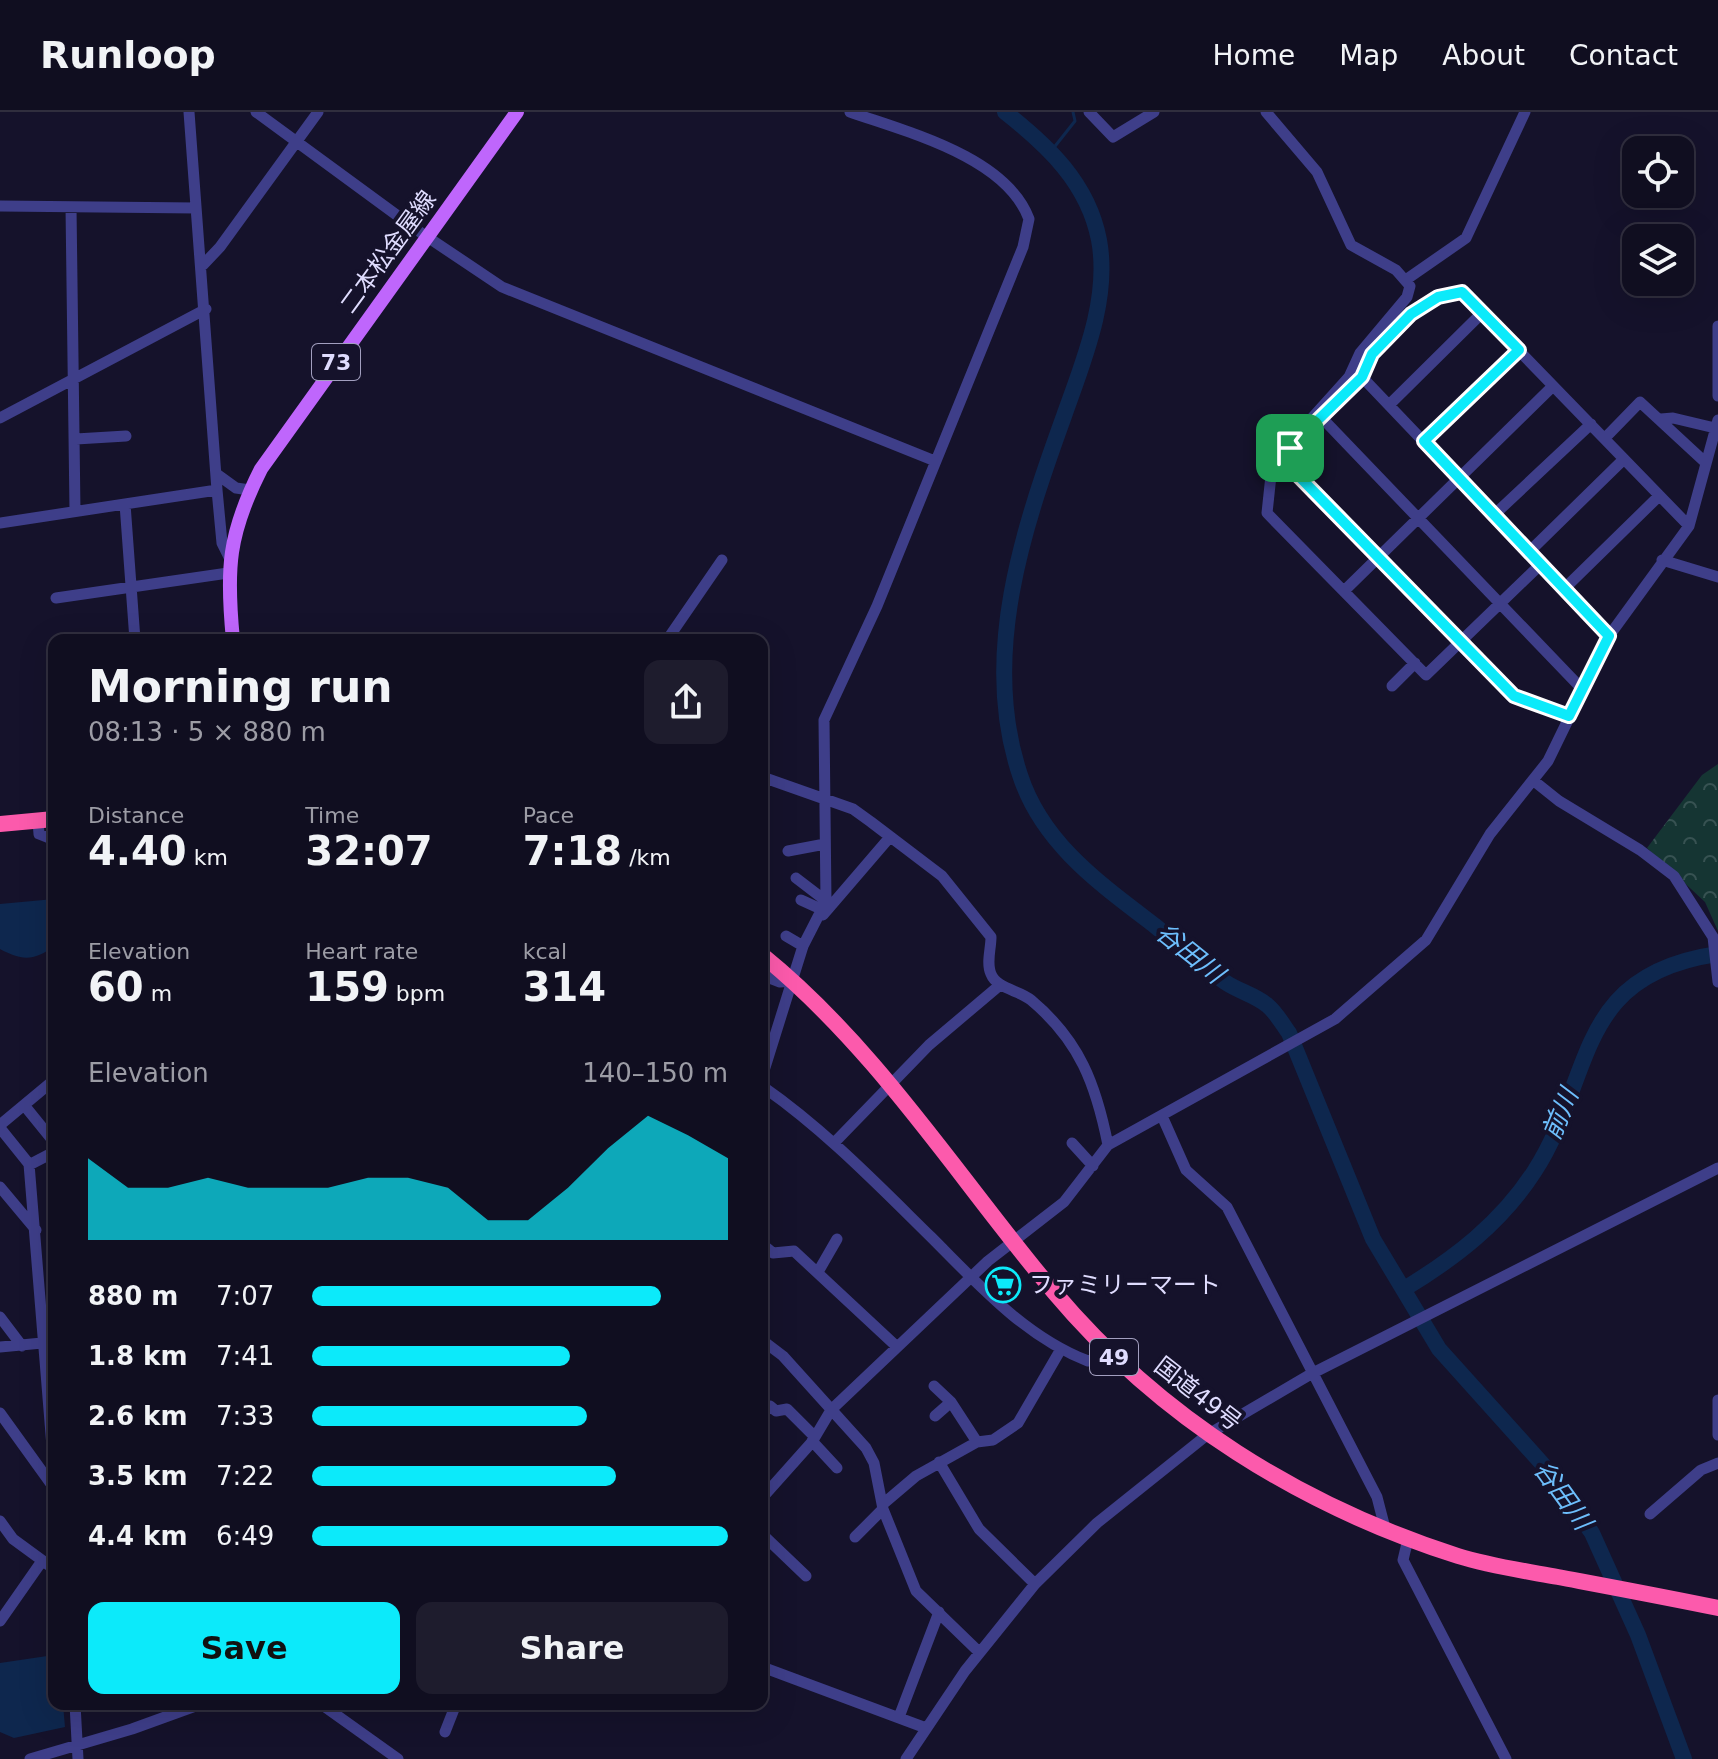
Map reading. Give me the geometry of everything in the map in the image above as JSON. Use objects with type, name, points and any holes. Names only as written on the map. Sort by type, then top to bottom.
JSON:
[{"type":"highway","points":[[0,824],[46,820]]},
{"type":"highway","name":"国道49号","points":[[768,960],[835,1020],[1087,1331],[1207,1435],[1277,1479],[1408,1539],[1473,1560],[1718,1608]]},
{"type":"main road","name":"二本松金屋線","points":[[233,634],[228,565],[250,490],[287,430],[517,112]]},
{"type":"street","points":[[56,598],[130,588],[228,565],[222,543],[217,490],[203,265],[189,112]]},
{"type":"street","points":[[256,112],[426,236],[502,287],[935,461]]},
{"type":"street","points":[[203,265],[220,247],[318,112]]},
{"type":"street","points":[[768,1058],[803,946],[823,910],[824,720],[877,606],[1023,247],[1029,219],[1007,187],[968,157],[850,112]]},
{"type":"street","points":[[1089,112],[1113,137],[1154,112]]},
{"type":"street","points":[[1266,112],[1317,172],[1351,245],[1407,279],[1410,290],[1360,353],[1349,377],[1299,430],[1290,448]]},
{"type":"street","points":[[1407,279],[1466,238],[1525,112]]},
{"type":"street","points":[[0,206],[196,208]]},
{"type":"street","points":[[71,207],[75,511]]},
{"type":"street","points":[[1542,563],[1426,675],[1267,513],[1272,466],[1362,377],[1372,354],[1411,314],[1438,297],[1462,292],[1689,526]]},
{"type":"street","points":[[0,418],[206,309]]},
{"type":"street","points":[[1389,405],[1483,312]]},
{"type":"street","points":[[1718,326],[1718,396]]},
{"type":"street","points":[[1424,441],[1519,350]]},
{"type":"street","points":[[1362,377],[1566,587],[1609,636]]},
{"type":"street","points":[[1344,591],[1553,386]]},
{"type":"street","points":[[1605,438],[1640,402],[1706,463]]},
{"type":"street","points":[[1322,418],[1583,690]]},
{"type":"street","points":[[768,1491],[813,1439],[831,1410],[970,1276],[1064,1202],[1108,1145],[1260,1062],[1359,1002],[1426,940],[1490,834],[1552,754],[1609,636],[1689,526],[1717,424],[1661,419]]},
{"type":"street","points":[[1495,514],[1591,424]]},
{"type":"street","points":[[76,439],[126,436]]},
{"type":"street","points":[[1280,457],[1514,696],[1569,716]]},
{"type":"street","points":[[1530,551],[1624,459]]},
{"type":"street","points":[[218,475],[236,488],[250,490]]},
{"type":"street","points":[[0,523],[217,490]]},
{"type":"street","points":[[1566,587],[1659,496]]},
{"type":"street","points":[[125,504],[134,634]]},
{"type":"street","points":[[671,634],[722,560]]},
{"type":"street","points":[[1662,560],[1718,577]]},
{"type":"street","points":[[1392,686],[1415,663]]},
{"type":"street","points":[[768,780],[853,809],[942,876],[991,937],[990,971],[1000,985],[1023,994],[1063,1034],[1097,1091],[1108,1145]]},
{"type":"street","points":[[1534,781],[1559,801],[1640,850],[1674,876],[1713,937],[1718,982]]},
{"type":"street","points":[[46,820],[39,834],[48,838]]},
{"type":"street","points":[[801,900],[823,910],[830,909],[890,837]]},
{"type":"street","points":[[788,851],[825,844]]},
{"type":"street","points":[[796,878],[823,910]]},
{"type":"street","points":[[786,936],[803,946]]},
{"type":"street","points":[[768,977],[780,982],[793,981]]},
{"type":"street","points":[[834,1143],[937,1037],[1000,985]]},
{"type":"street","points":[[48,1085],[0,1127],[29,1165],[48,1407]]},
{"type":"street","points":[[768,1091],[834,1143],[1022,1323],[1061,1349],[1088,1361],[1110,1354]]},
{"type":"street","points":[[24,1105],[48,1135]]},
{"type":"street","points":[[1162,1116],[1186,1170],[1227,1207],[1377,1497],[1385,1528]]},
{"type":"street","points":[[1072,1143],[1093,1166]]},
{"type":"street","points":[[29,1165],[48,1155]]},
{"type":"street","points":[[906,1759],[979,1652],[1035,1584],[1097,1523],[1207,1435],[1311,1374],[1718,1168]]},
{"type":"street","points":[[0,1187],[36,1230]]},
{"type":"street","points":[[818,1272],[837,1239]]},
{"type":"street","points":[[768,1249],[773,1253],[794,1251],[895,1345]]},
{"type":"street","points":[[0,1317],[22,1346]]},
{"type":"street","points":[[0,1347],[42,1343],[48,1338]]},
{"type":"street","points":[[768,1345],[783,1356],[871,1455],[883,1506],[910,1580],[979,1652]]},
{"type":"street","points":[[855,1537],[883,1506],[939,1462],[977,1442],[993,1440],[1018,1423],[1061,1349]]},
{"type":"street","points":[[934,1386],[951,1402],[977,1442]]},
{"type":"street","points":[[1718,1400],[1718,1435]]},
{"type":"street","points":[[935,1416],[951,1402]]},
{"type":"street","points":[[768,1408],[770,1406],[776,1411],[787,1409],[837,1468]]},
{"type":"street","points":[[0,1413],[48,1480]]},
{"type":"street","points":[[939,1462],[979,1529],[1035,1584]]},
{"type":"street","points":[[1650,1514],[1701,1470],[1718,1463]]},
{"type":"street","points":[[0,1521],[13,1539],[48,1565]]},
{"type":"street","points":[[1408,1539],[1403,1560],[1506,1759]]},
{"type":"street","points":[[768,1540],[806,1576]]},
{"type":"street","points":[[0,1621],[42,1561]]},
{"type":"street","points":[[899,1717],[939,1612]]},
{"type":"street","points":[[768,1669],[926,1728]]},
{"type":"street","points":[[76,1710],[78,1759]]},
{"type":"street","points":[[30,1759],[183,1710]]},
{"type":"street","points":[[329,1710],[398,1759]]},
{"type":"street","points":[[445,1732],[454,1710]]},
{"type":"green space","points":[[1718,764],[1718,931],[1705,902],[1647,848],[1702,775]]},
{"type":"water","points":[[48,900],[48,950],[27,958],[0,949],[0,904]]},
{"type":"water","points":[[48,1656],[48,1710],[64,1710],[65,1727],[14,1738],[0,1732],[0,1663]]},
{"type":"waterway","name":"谷田川","points":[[1005,112],[1051,152],[1076,183],[1094,220],[1101,262],[1101,285],[1093,330],[1034,503],[1012,593],[1004,685],[1009,730],[1020,775],[1042,821],[1075,860],[1216,975],[1267,1005],[1289,1033],[1373,1239],[1439,1349],[1546,1468],[1592,1533],[1638,1635],[1684,1759]]},
{"type":"waterway","points":[[1052,150],[1075,121],[1073,112]]},
{"type":"waterway","name":"前川","points":[[1404,1289],[1476,1238],[1521,1190],[1553,1137],[1594,1036],[1612,1007],[1636,984],[1671,966],[1718,954]]},
{"type":"place","name":"ファミリーマート","points":[[1003,1285]]},
{"type":"route","points":[[1462,292],[1483,312],[1519,350],[1424,441],[1566,587],[1609,636],[1569,716],[1514,696],[1280,457],[1290,448],[1362,377],[1372,354],[1411,314],[1438,297],[1462,292]]}]
